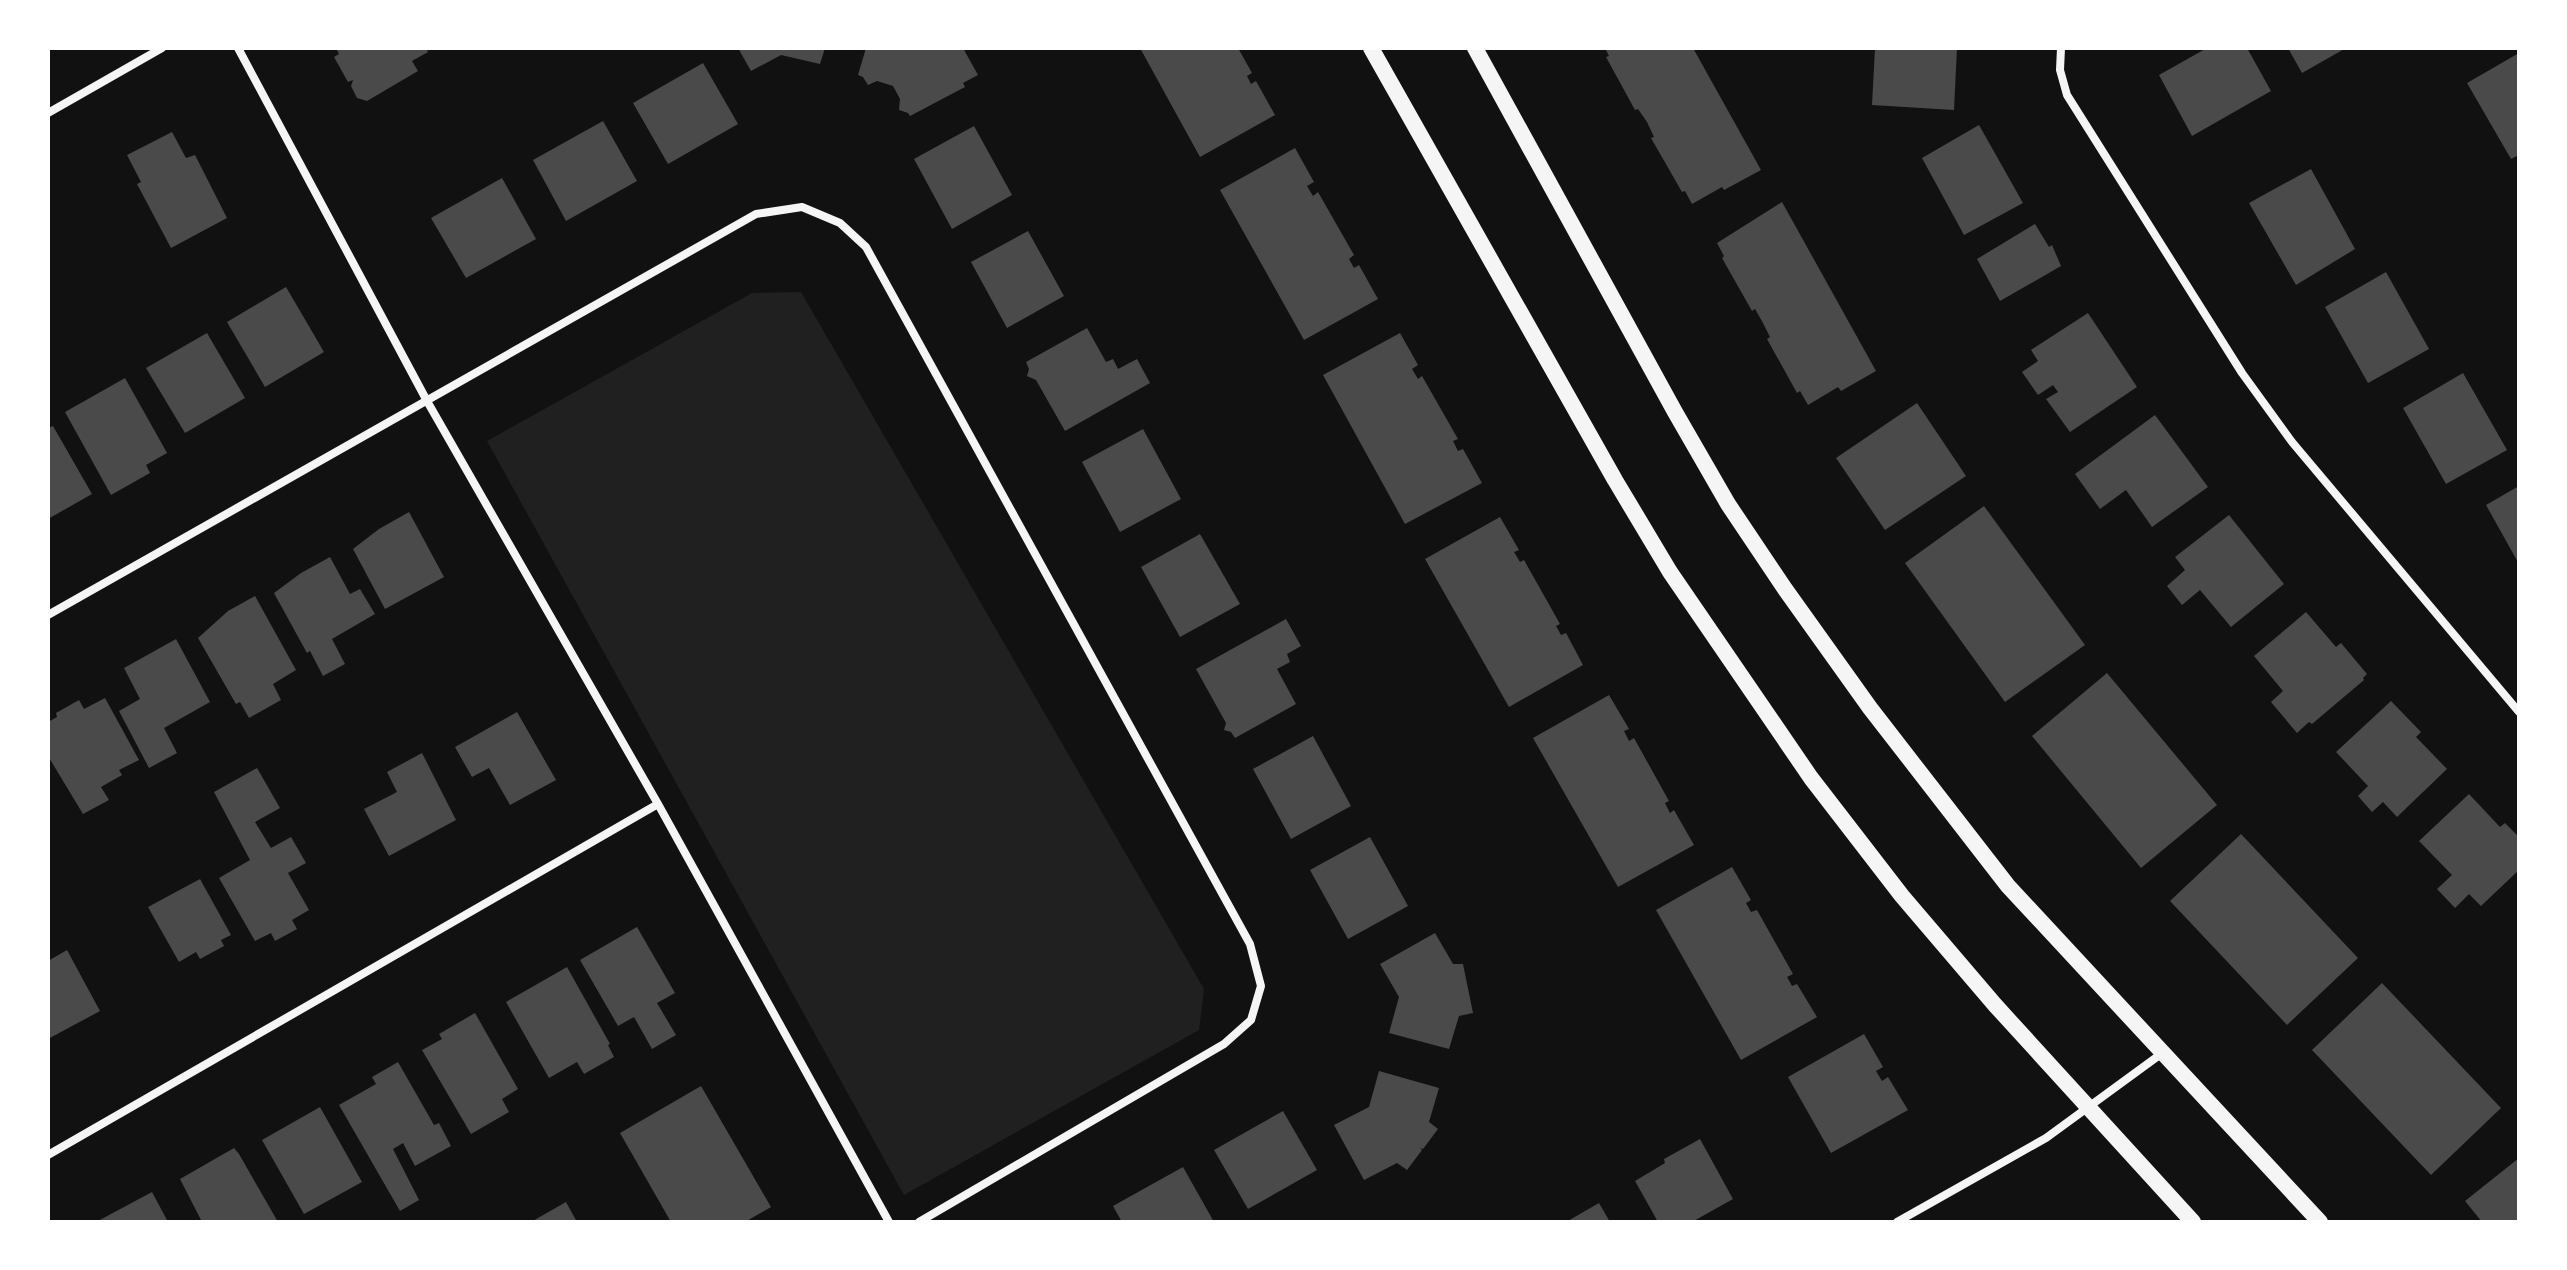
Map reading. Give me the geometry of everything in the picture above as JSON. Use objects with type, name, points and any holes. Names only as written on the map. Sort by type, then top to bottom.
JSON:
[{"type":"main road","points":[[1371,48],[1670,572],[1811,778],[1902,896],[1995,1005],[2193,1222]]},
{"type":"main road","points":[[1475,48],[1728,504],[1870,708],[2008,886],[2320,1222]]},
{"type":"street","points":[[48,113],[162,48]]},
{"type":"street","points":[[238,48],[427,401],[658,804],[889,1222]]},
{"type":"street","points":[[2061,48],[2060,70],[2067,95],[2242,373],[2310,464],[2519,712]]},
{"type":"street","points":[[48,615],[756,214],[802,207],[840,223],[866,247],[1250,944],[1261,986],[1251,1020],[1224,1044],[919,1222]]},
{"type":"street","points":[[48,1155],[658,804]]},
{"type":"street","points":[[1897,1222],[2046,1138],[2161,1054]]},
{"type":"shaded area","points":[[801,292],[1204,989],[1199,1030],[904,1195],[487,441],[752,293]]},
{"type":"building","points":[[336,48],[426,48],[428,52],[412,61],[418,71],[367,101],[357,98],[351,86],[353,80],[348,82],[334,57],[339,54]]},
{"type":"building","points":[[738,48],[825,48],[820,64],[781,55],[751,71]]},
{"type":"building","points":[[866,48],[963,48],[978,75],[963,83],[965,87],[910,116],[899,110],[900,99],[893,86],[877,81],[868,85],[858,75]]},
{"type":"building","points":[[1140,48],[1238,48],[1252,73],[1247,76],[1251,84],[1256,81],[1275,115],[1200,157]]},
{"type":"building","points":[[1605,48],[1693,48],[1761,170],[1692,204],[1651,138],[1654,137],[1647,122],[1638,109],[1635,110],[1606,57],[1609,56]]},
{"type":"building","points":[[1875,48],[1957,48],[1954,110],[1872,105]]},
{"type":"building","points":[[2207,48],[2247,48],[2271,91],[2192,136],[2159,75]]},
{"type":"building","points":[[2288,48],[2346,48],[2302,73]]},
{"type":"building","points":[[2519,53],[2519,155],[2511,159],[2467,83]]},
{"type":"building","points":[[703,63],[738,124],[668,164],[633,103]]},
{"type":"building","points":[[603,121],[637,181],[566,221],[533,160]]},
{"type":"building","points":[[1979,125],[2023,203],[1964,235],[1922,158]]},
{"type":"building","points":[[974,126],[1012,195],[952,229],[914,159]]},
{"type":"building","points":[[172,132],[186,158],[195,155],[227,218],[171,248],[137,184],[141,182],[127,155]]},
{"type":"building","points":[[1295,148],[1314,182],[1307,186],[1313,196],[1318,192],[1354,255],[1349,259],[1354,268],[1359,265],[1378,299],[1304,340],[1220,190]]},
{"type":"building","points":[[2311,169],[2355,249],[2296,285],[2249,203]]},
{"type":"building","points":[[502,178],[536,239],[466,278],[431,218]]},
{"type":"building","points":[[1782,202],[1876,371],[1841,391],[1838,387],[1808,405],[1800,391],[1797,393],[1767,339],[1770,337],[1763,323],[1755,309],[1752,311],[1722,258],[1724,256],[1717,243]]},
{"type":"building","points":[[2035,224],[2049,247],[2052,245],[2061,266],[2000,301],[1977,259]]},
{"type":"building","points":[[1028,231],[1064,296],[1007,328],[971,262]]},
{"type":"building","points":[[2386,272],[2429,349],[2368,383],[2325,307]]},
{"type":"building","points":[[286,287],[324,352],[265,387],[227,322]]},
{"type":"building","points":[[2088,313],[2137,387],[2070,432],[2046,399],[2058,392],[2053,385],[2038,395],[2022,372],[2038,361],[2031,350]]},
{"type":"building","points":[[1087,328],[1106,362],[1113,359],[1118,369],[1137,359],[1150,383],[1065,431],[1036,380],[1027,376],[1029,369],[1026,362]]},
{"type":"building","points":[[207,333],[245,398],[185,433],[146,368]]},
{"type":"building","points":[[1400,333],[1418,365],[1412,369],[1418,379],[1422,376],[1458,439],[1453,441],[1458,451],[1463,449],[1482,483],[1405,524],[1323,375]]},
{"type":"building","points":[[2463,373],[2507,450],[2446,484],[2403,408]]},
{"type":"building","points":[[125,378],[167,453],[146,465],[150,473],[111,495],[65,412]]},
{"type":"building","points":[[1917,403],[1966,476],[1885,530],[1836,458]]},
{"type":"building","points":[[2155,415],[2208,487],[2152,527],[2126,490],[2100,509],[2075,474]]},
{"type":"building","points":[[53,426],[92,494],[48,519],[48,428]]},
{"type":"building","points":[[1143,429],[1181,499],[1120,532],[1082,462]]},
{"type":"building","points":[[2519,486],[2519,564],[2486,505]]},
{"type":"building","points":[[1984,506],[2085,645],[2005,702],[1905,563]]},
{"type":"building","points":[[409,512],[444,577],[385,609],[353,549]]},
{"type":"building","points":[[2229,515],[2284,584],[2231,627],[2200,590],[2182,605],[2167,586],[2185,570],[2175,557]]},
{"type":"building","points":[[1500,517],[1519,550],[1514,552],[1520,562],[1524,560],[1560,624],[1556,626],[1561,635],[1566,633],[1583,665],[1509,707],[1425,559]]},
{"type":"building","points":[[1200,534],[1240,604],[1180,637],[1141,567]]},
{"type":"building","points":[[330,557],[350,594],[360,589],[375,614],[332,639],[345,664],[323,676],[274,593]]},
{"type":"building","points":[[255,596],[296,670],[273,684],[281,700],[249,718],[240,702],[236,704],[198,638],[228,611]]},
{"type":"building","points":[[2306,612],[2336,647],[2341,643],[2367,674],[2364,680],[2312,724],[2309,722],[2297,733],[2271,702],[2283,691],[2254,656]]},
{"type":"building","points":[[1286,619],[1301,646],[1287,654],[1290,662],[1277,669],[1296,704],[1235,738],[1231,732],[1224,730],[1226,723],[1196,669]]},
{"type":"building","points":[[176,639],[210,702],[164,728],[177,753],[149,768],[119,711],[140,699],[124,668]]},
{"type":"building","points":[[2107,673],[2217,805],[2141,868],[2032,736]]},
{"type":"building","points":[[1609,695],[1629,729],[1624,731],[1629,741],[1634,738],[1669,801],[1665,803],[1670,813],[1674,810],[1694,845],[1618,887],[1533,738]]},
{"type":"building","points":[[105,698],[139,760],[119,770],[122,775],[101,787],[109,800],[83,814],[48,756],[48,722],[57,717],[56,713],[79,700],[84,709]]},
{"type":"building","points":[[2391,701],[2421,732],[2416,737],[2447,769],[2397,817],[2383,802],[2372,812],[2358,796],[2368,786],[2336,752]]},
{"type":"building","points":[[517,712],[556,780],[510,805],[489,768],[472,777],[455,747]]},
{"type":"building","points":[[1313,736],[1351,806],[1291,839],[1253,769]]},
{"type":"building","points":[[422,753],[456,820],[389,856],[364,809],[397,792],[387,772]]},
{"type":"building","points":[[257,768],[280,808],[255,822],[271,848],[291,837],[306,863],[288,873],[309,910],[292,920],[297,929],[275,941],[271,933],[255,941],[219,878],[250,860],[214,792]]},
{"type":"building","points":[[2469,794],[2500,827],[2505,823],[2519,837],[2519,870],[2481,906],[2469,894],[2455,908],[2437,889],[2452,875],[2419,841]]},
{"type":"building","points":[[2241,834],[2358,958],[2287,1025],[2170,901]]},
{"type":"building","points":[[1370,837],[1408,906],[1348,939],[1310,870]]},
{"type":"building","points":[[1732,867],[1751,900],[1746,903],[1751,912],[1757,910],[1793,974],[1787,977],[1792,986],[1797,984],[1817,1017],[1741,1060],[1656,910]]},
{"type":"building","points":[[200,879],[231,935],[221,940],[224,946],[200,959],[196,952],[179,962],[148,907]]},
{"type":"building","points":[[637,927],[675,993],[657,1003],[676,1035],[652,1049],[634,1017],[618,1026],[580,960]]},
{"type":"building","points":[[1435,933],[1453,964],[1463,964],[1473,1013],[1459,1016],[1449,1049],[1389,1033],[1399,997],[1380,964]]},
{"type":"building","points":[[67,950],[100,1011],[48,1039],[48,961]]},
{"type":"building","points":[[567,967],[610,1044],[614,1057],[584,1074],[577,1062],[549,1078],[506,1002]]},
{"type":"building","points":[[2382,983],[2501,1108],[2431,1175],[2312,1050]]},
{"type":"building","points":[[475,1013],[518,1089],[502,1099],[509,1112],[471,1134],[422,1050],[442,1039],[439,1034]]},
{"type":"building","points":[[1864,1034],[1883,1067],[1876,1071],[1882,1081],[1888,1077],[1908,1110],[1831,1153],[1788,1077]]},
{"type":"building","points":[[398,1062],[434,1125],[439,1123],[451,1146],[415,1166],[403,1143],[393,1149],[419,1200],[400,1211],[339,1105],[376,1084],[372,1077]]},
{"type":"building","points":[[1379,1071],[1439,1088],[1429,1122],[1438,1129],[1423,1149],[1420,1148],[1422,1150],[1407,1170],[1397,1163],[1364,1180],[1334,1125],[1369,1107]]},
{"type":"building","points":[[701,1086],[771,1207],[745,1222],[671,1222],[620,1133]]},
{"type":"building","points":[[320,1107],[362,1182],[304,1214],[262,1140]]},
{"type":"building","points":[[1283,1111],[1317,1170],[1248,1209],[1214,1150]]},
{"type":"building","points":[[1700,1139],[1733,1199],[1692,1222],[1658,1222],[1635,1181],[1665,1163],[1664,1159]]},
{"type":"building","points":[[234,1148],[278,1222],[202,1222],[180,1179]]},
{"type":"building","points":[[2519,1158],[2519,1222],[2482,1222],[2465,1201]]},
{"type":"building","points":[[1183,1167],[1214,1222],[1122,1222],[1113,1206]]},
{"type":"building","points":[[152,1192],[168,1222],[96,1222]]},
{"type":"building","points":[[566,1202],[577,1222],[531,1222]]},
{"type":"building","points":[[1599,1203],[1610,1222],[1566,1222]]}]
